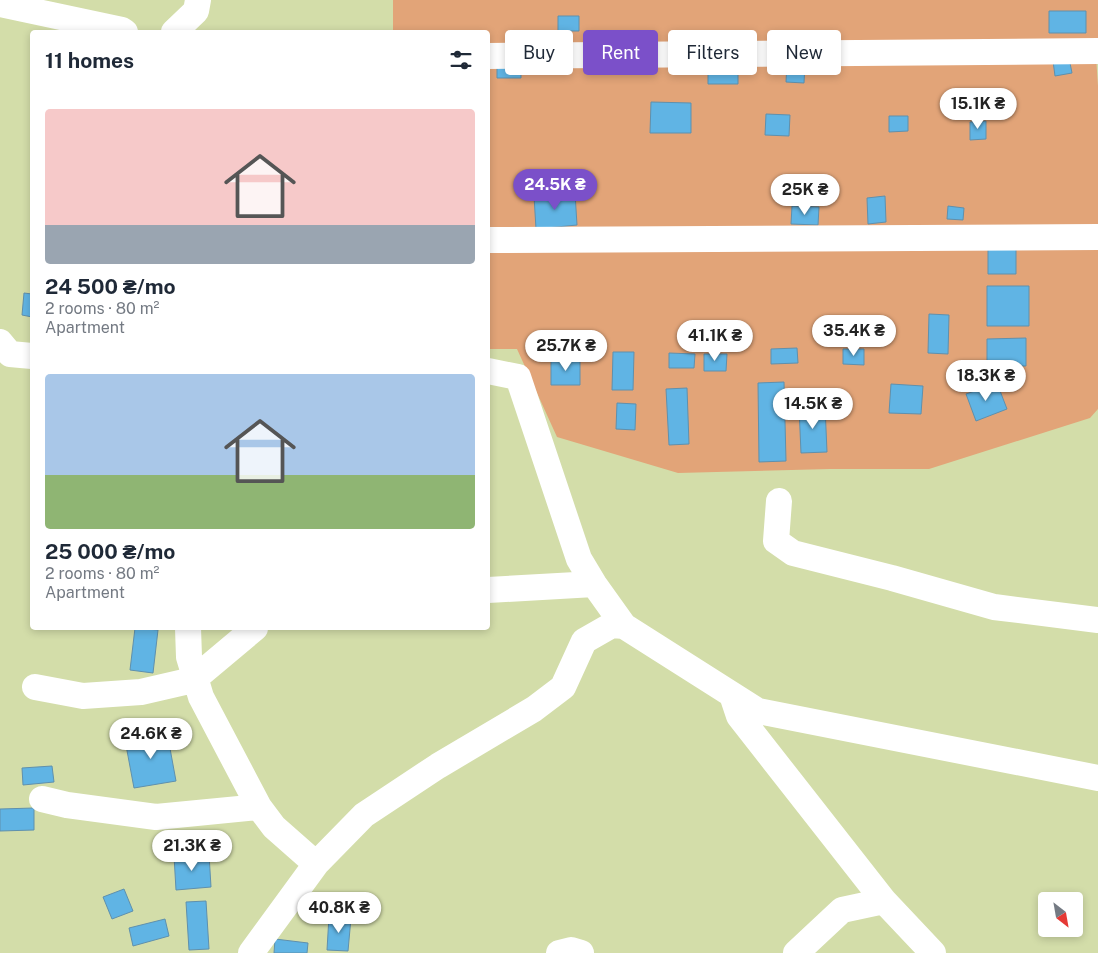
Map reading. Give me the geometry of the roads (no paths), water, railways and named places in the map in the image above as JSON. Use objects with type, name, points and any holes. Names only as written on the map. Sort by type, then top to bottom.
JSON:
[{"type":"street","points":[[176,30],[196,11],[198,0]]},
{"type":"street","points":[[0,4],[122,30]]},
{"type":"street","points":[[490,56],[1098,51]]},
{"type":"street","points":[[490,240],[1098,237]]},
{"type":"street","points":[[0,342],[10,354],[30,356]]},
{"type":"street","points":[[490,371],[518,377],[579,559],[624,626],[758,711],[1098,778]]},
{"type":"street","points":[[779,500],[776,541],[793,554],[892,578],[994,608],[1098,620]]},
{"type":"street","points":[[490,590],[594,584]]},
{"type":"street","points":[[251,953],[316,864],[364,815],[438,766],[534,709],[563,686],[584,641],[612,625],[624,626]]},
{"type":"street","points":[[188,630],[189,657],[201,697],[259,807],[274,827],[316,864]]},
{"type":"street","points":[[35,686],[83,696],[141,692],[195,678],[253,630]]},
{"type":"street","points":[[732,695],[739,716],[884,901],[933,953]]},
{"type":"street","points":[[42,799],[67,805],[156,817],[259,807]]},
{"type":"street","points":[[796,953],[842,910],[884,901]]},
{"type":"street","points":[[559,953],[571,950],[580,953]]}]
